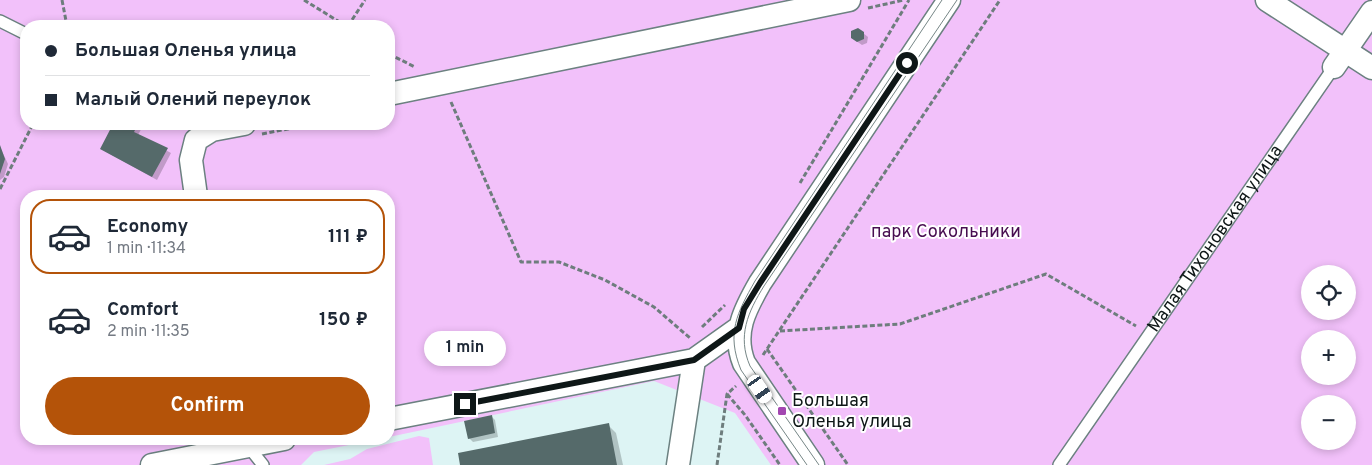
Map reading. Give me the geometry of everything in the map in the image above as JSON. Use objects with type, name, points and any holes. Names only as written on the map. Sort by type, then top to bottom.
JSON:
[{"type":"street","points":[[395,93],[849,0]]},
{"type":"street","points":[[813,465],[749,373],[740,354],[739,328],[744,309],[949,0]]},
{"type":"street","points":[[1267,0],[1340,59],[1372,68]]},
{"type":"street","name":"Малая Тихоновская улица","points":[[1340,59],[1372,12]]},
{"type":"street","points":[[195,190],[191,160],[196,140],[212,130]]},
{"type":"street","points":[[395,418],[694,360],[739,328]]},
{"type":"street","points":[[678,465],[694,360]]},
{"type":"street","points":[[152,465],[233,445]]},
{"type":"lane","points":[[0,21],[20,31]]},
{"type":"lane","name":"Малая Тихоновская улица","points":[[1059,465],[1340,59]]},
{"type":"lane","points":[[233,445],[263,465]]},
{"type":"path","points":[[62,0],[66,20]]},
{"type":"path","points":[[304,0],[337,20]]},
{"type":"path","points":[[351,20],[365,0]]},
{"type":"path","points":[[798,185],[910,0]]},
{"type":"path","points":[[717,465],[727,394],[749,373],[768,349],[1000,0]]},
{"type":"path","points":[[395,57],[426,73],[439,84],[448,96],[521,262],[559,262],[605,280],[654,307],[690,338],[727,303]]},
{"type":"path","points":[[0,189],[30,130]]},
{"type":"path","points":[[779,331],[900,324],[1046,274],[1150,334]]},
{"type":"path","points":[[768,349],[848,465]]},
{"type":"path","points":[[727,394],[746,415],[780,465]]},
{"type":"green space","name":"парк Сокольники","points":[[0,0],[1372,0],[1372,465],[771,465],[735,413],[654,381],[395,436],[395,190],[20,190],[20,445],[349,445],[314,452],[301,465],[0,465]]},
{"type":"green space","points":[[419,436],[429,438],[433,465],[324,465],[350,459],[367,449],[383,445],[395,445],[395,442]]},
{"type":"building","points":[[858,28],[864,32],[864,39],[857,42],[851,38],[851,31]]},
{"type":"building","points":[[110,130],[135,130],[134,132],[168,148],[152,177],[100,149]]},
{"type":"building","points":[[0,145],[5,159],[0,174]]},
{"type":"building","points":[[492,415],[495,433],[468,439],[464,421]]},
{"type":"building","points":[[609,423],[617,465],[460,465],[458,453]]},
{"type":"tram line","points":[[807,465],[741,370],[734,345],[734,334],[739,313],[755,281],[942,0]]},
{"type":"tram line","points":[[819,465],[750,366],[744,344],[746,324],[753,305],[764,286],[957,0]]},
{"type":"place","name":"Большая Оленья улица","points":[[782,411]]},
{"type":"route","points":[[465,404],[694,360],[739,328],[744,309],[760,283],[907,63]]}]
